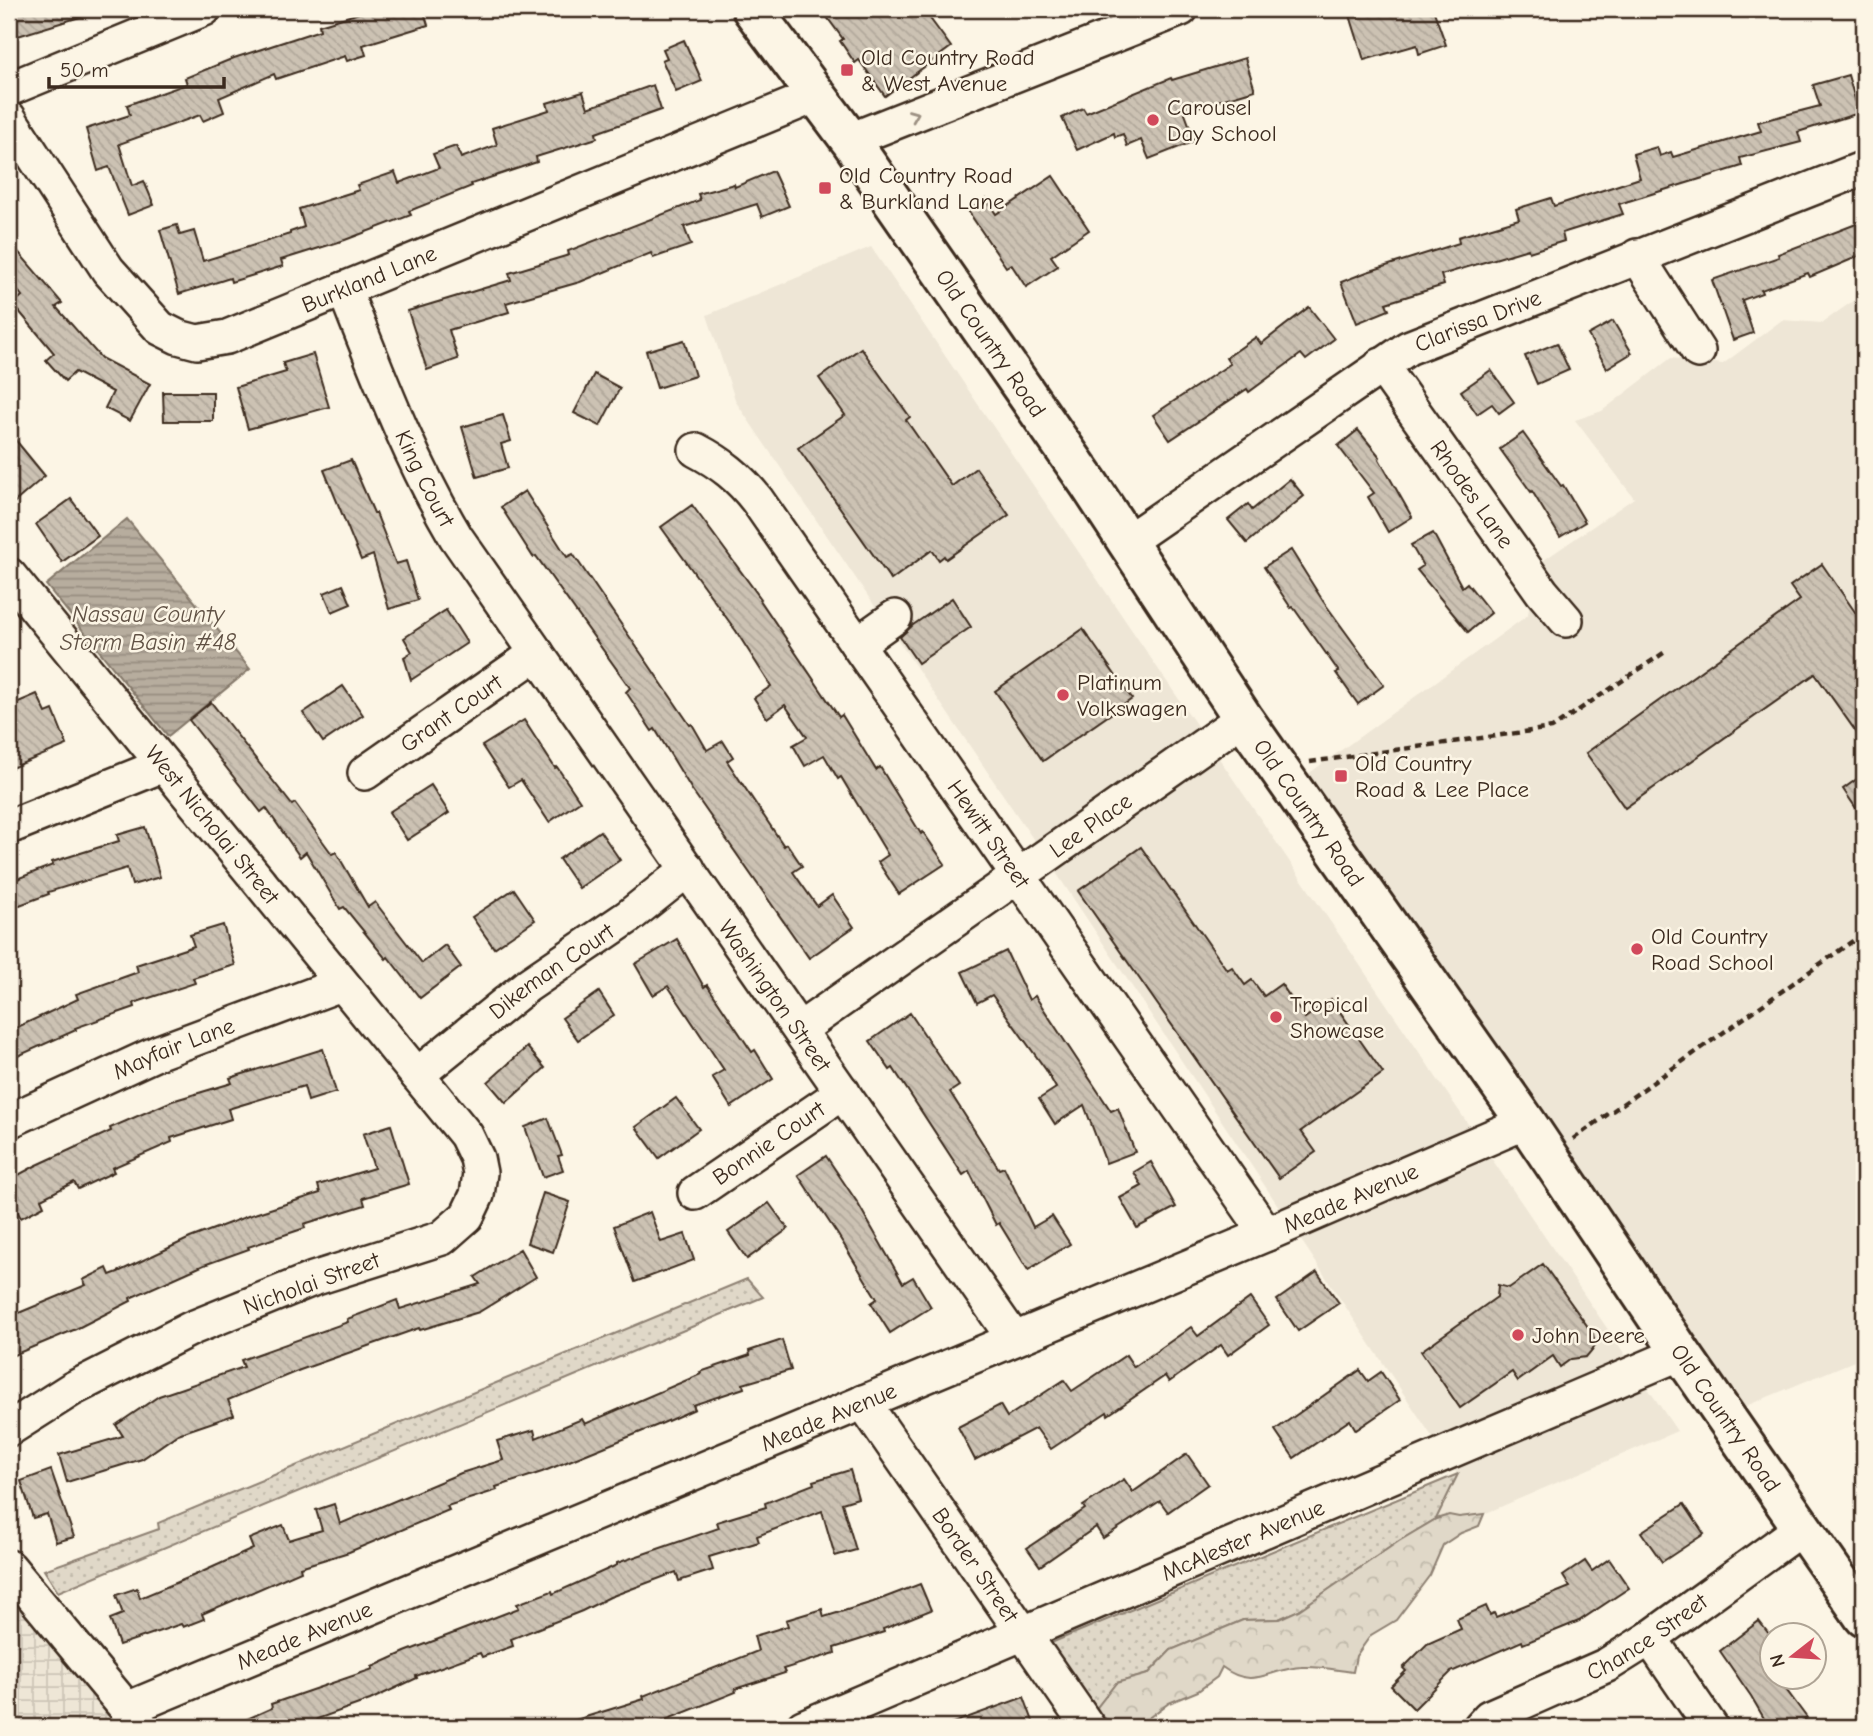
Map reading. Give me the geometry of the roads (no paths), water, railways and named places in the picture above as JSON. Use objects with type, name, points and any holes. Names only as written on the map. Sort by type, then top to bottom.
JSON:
[{"type":"main road","name":"Old Country Road","points":[[752,9],[850,141],[1128,541],[1243,718],[1527,1122],[1681,1353],[1864,1617]]},
{"type":"street","points":[[9,89],[204,9]]},
{"type":"street","points":[[850,141],[1181,9]]},
{"type":"street","name":"Burkland Lane","points":[[9,118],[108,270],[160,328],[197,342],[227,337],[817,95]]},
{"type":"street","name":"Clarissa Drive","points":[[1128,541],[1408,348],[1864,168]]},
{"type":"street","points":[[1637,256],[1698,351]]},
{"type":"street","name":"King Court","points":[[344,289],[398,425],[429,491],[456,537],[537,653]]},
{"type":"street","name":"Rhodes Lane","points":[[1381,365],[1542,592],[1566,620]]},
{"type":"street","name":"Hewitt Street","points":[[696,450],[717,461],[747,487],[1267,1234]]},
{"type":"street","name":"West Nicholai Street","points":[[9,575],[417,1075]]},
{"type":"street","points":[[856,644],[895,617]]},
{"type":"street","name":"Grant Court","points":[[365,773],[537,653]]},
{"type":"street","name":"Washington Street","points":[[537,653],[1014,1339]]},
{"type":"street","name":"Lee Place","points":[[800,1029],[1243,718]]},
{"type":"street","points":[[9,827],[163,765]]},
{"type":"street","name":"Dikeman Court","points":[[417,1075],[528,985],[628,917],[688,869]]},
{"type":"street","name":"Mayfair Lane","points":[[9,1121],[159,1052],[341,984]]},
{"type":"street","name":"Nicholai Street","points":[[9,1429],[72,1389],[192,1328],[313,1279],[442,1238],[453,1230],[467,1216],[477,1195],[480,1173],[477,1158],[466,1135],[417,1075]]},
{"type":"street","name":"Bonnie Court","points":[[695,1193],[843,1092]]},
{"type":"street","name":"Meade Avenue","points":[[134,1718],[863,1402],[1267,1234],[1527,1122]]},
{"type":"street","name":"McAlester Avenue","points":[[803,1727],[1681,1353]]},
{"type":"street","name":"Border Street","points":[[863,1402],[1088,1727]]},
{"type":"street","name":"Chance Street","points":[[1480,1727],[1489,1717],[1607,1665],[1803,1527]]},
{"type":"street","points":[[9,1567],[134,1718]]},
{"type":"street","points":[[1650,1637],[1711,1727]]},
{"type":"water","name":"Nassau County Storm Basin #48","points":[[127,519],[250,669],[168,736],[46,585]]},
{"type":"place","name":"Old Country Road & West Avenue","points":[[847,70]]},
{"type":"place","name":"Carousel Day School","points":[[1153,120]]},
{"type":"place","name":"Old Country Road & Burkland Lane","points":[[825,188]]},
{"type":"place","name":"Platinum Volkswagen","points":[[1063,695]]},
{"type":"place","name":"Old Country Road & Lee Place","points":[[1341,776]]},
{"type":"place","name":"Old Country Road School","points":[[1637,949]]},
{"type":"place","name":"Tropical Showcase","points":[[1276,1017]]},
{"type":"place","name":"John Deere","points":[[1518,1335]]}]
